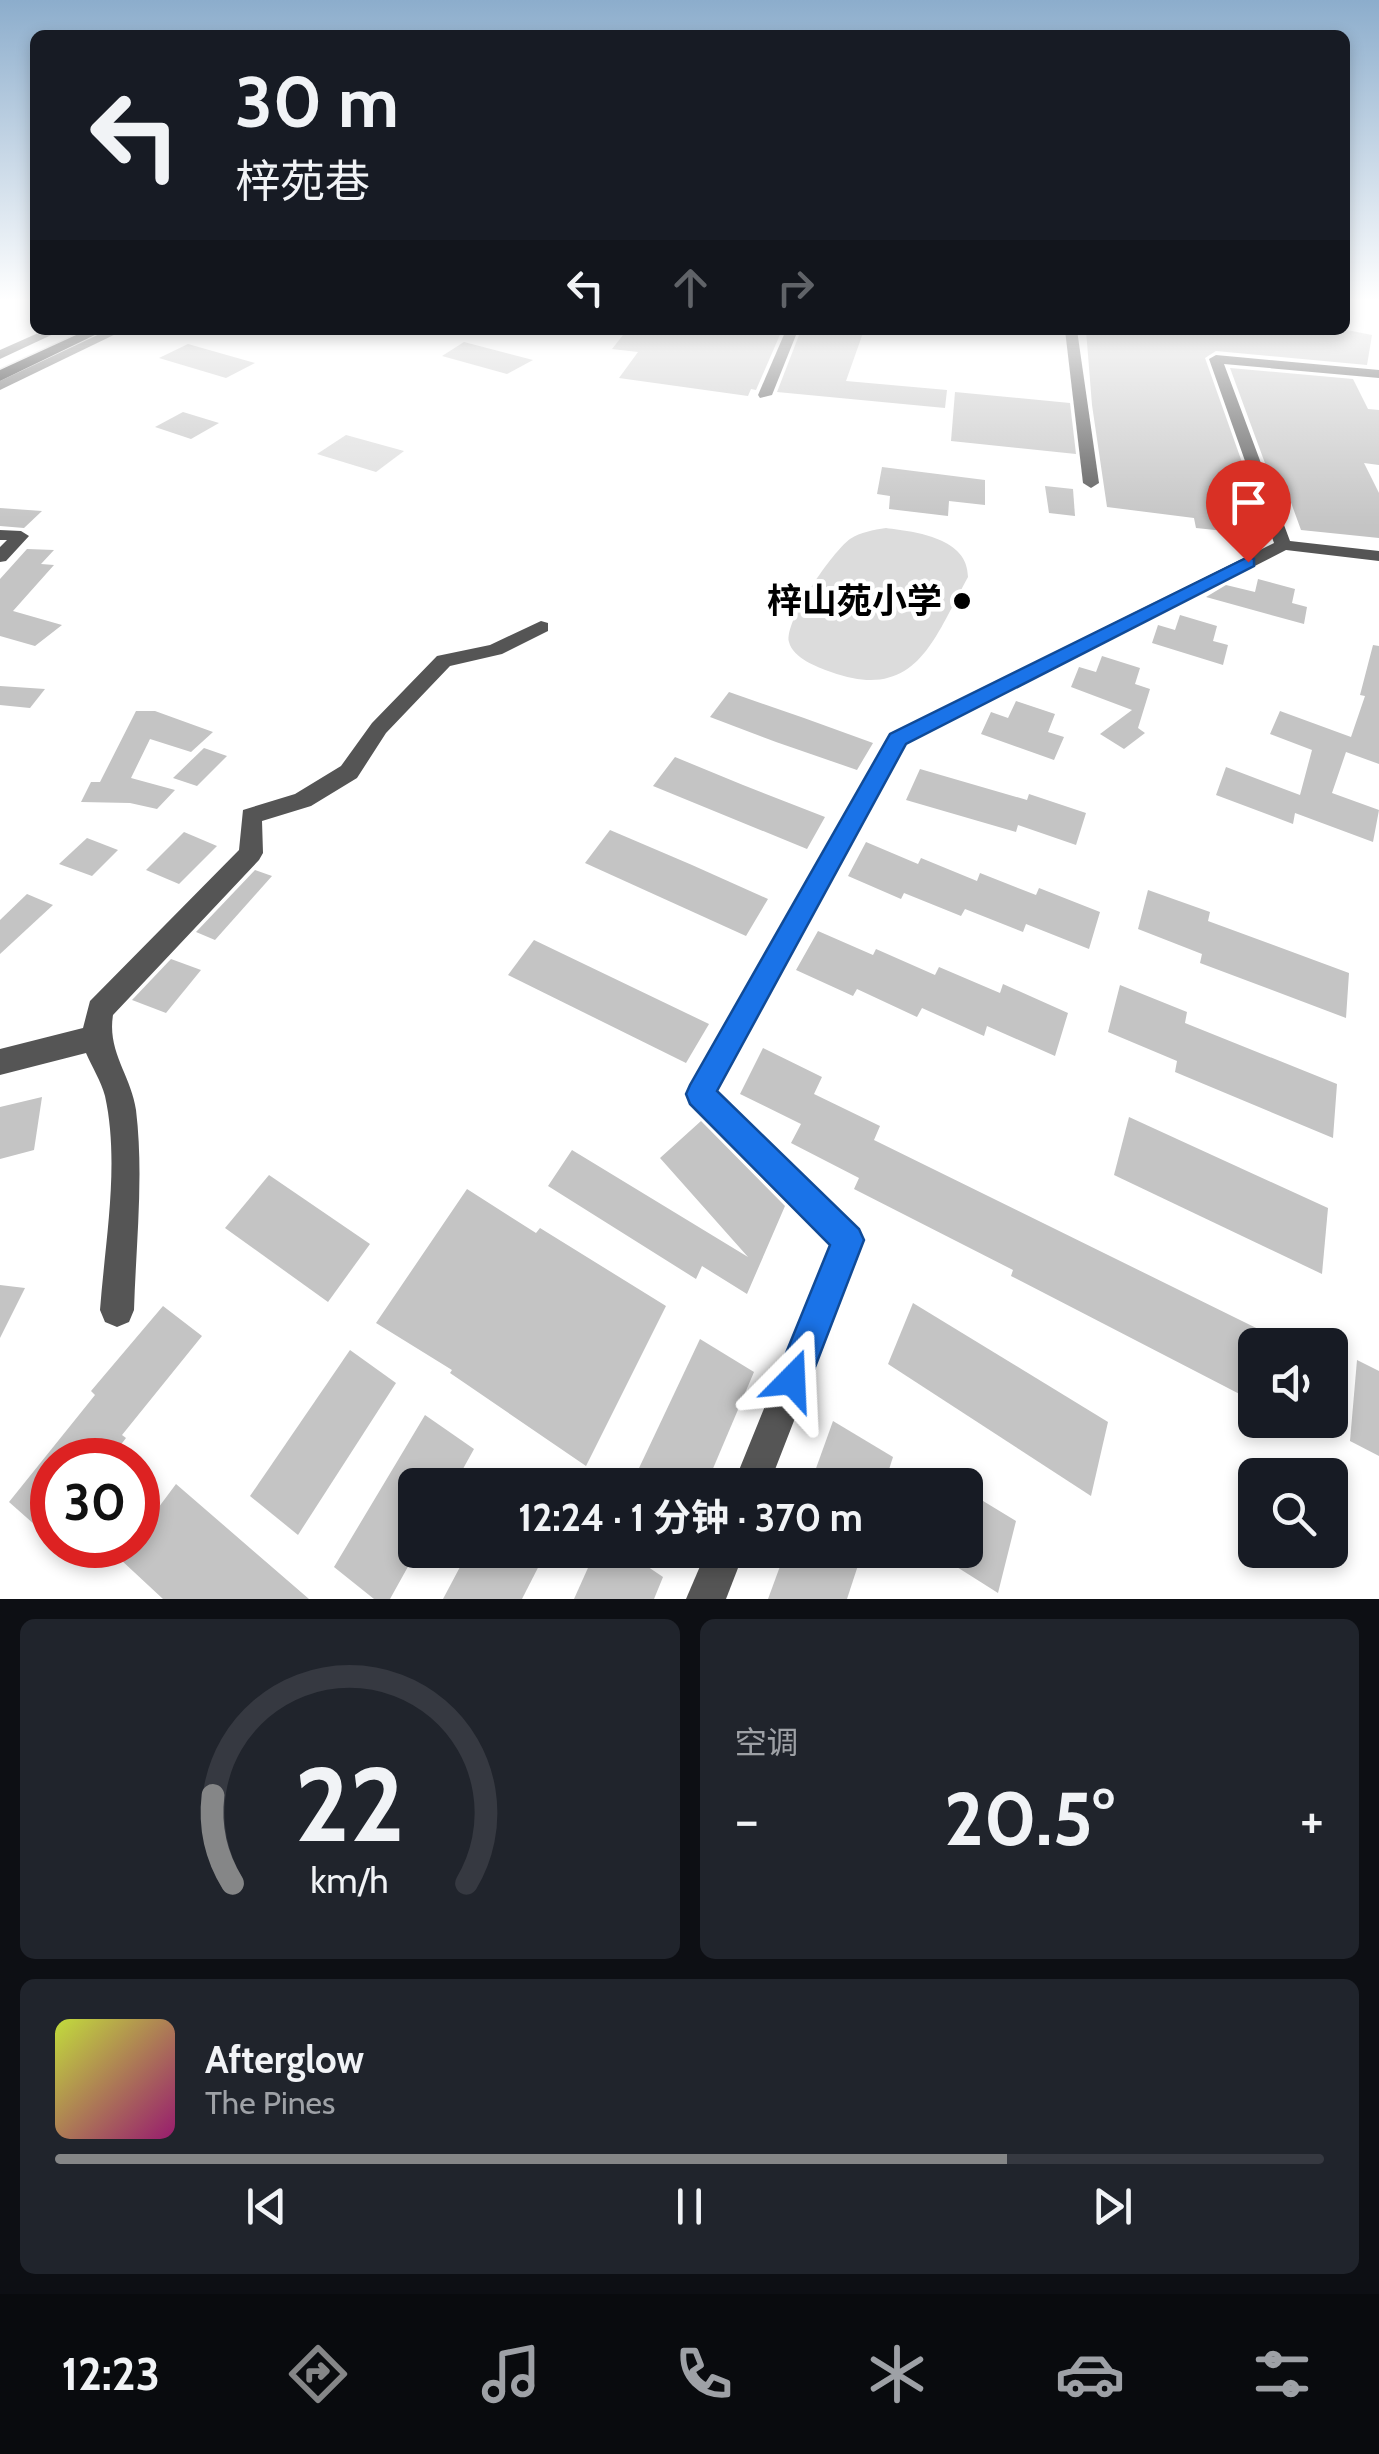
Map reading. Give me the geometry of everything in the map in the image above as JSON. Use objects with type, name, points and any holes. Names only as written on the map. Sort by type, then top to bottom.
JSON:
[{"type":"street","points":[[764,395],[772,377]]},
{"type":"street","points":[[1077,377],[1090,484]]},
{"type":"street","points":[[1222,377],[1282,545]]},
{"type":"street","points":[[0,534],[21,536],[0,557]]},
{"type":"street","points":[[758,1468],[848,1240],[700,1094],[898,739],[1282,545],[1379,556]]},
{"type":"street","points":[[117,1310],[121,1102],[93,1038],[100,1010],[251,853],[251,816],[303,800],[349,772],[380,728],[444,661],[496,650],[541,627]]},
{"type":"street","points":[[0,1062],[93,1038]]},
{"type":"street","points":[[706,1599],[719,1568]]},
{"type":"shaded area","points":[[346,435],[404,451],[376,472],[317,454]]},
{"type":"shaded area","points":[[886,528],[939,539],[960,553],[966,564],[968,577],[932,642],[903,672],[884,679],[860,679],[806,661],[791,648],[789,632],[811,587],[850,539]]},
{"type":"building","points":[[762,377],[756,390],[751,389],[748,396],[619,378]]},
{"type":"building","points":[[783,377],[848,377],[846,381],[947,390],[945,408],[777,392]]},
{"type":"building","points":[[1090,377],[1212,377],[1249,482],[1240,484],[1254,534],[1196,528],[1194,518],[1107,507]]},
{"type":"building","points":[[1233,377],[1353,379],[1368,409],[1379,410],[1379,465],[1364,463],[1379,493],[1379,538],[1301,530],[1285,486],[1273,485]]},
{"type":"building","points":[[955,392],[1070,403],[1076,454],[951,441]]},
{"type":"building","points":[[183,412],[219,423],[191,439],[155,427]]},
{"type":"building","points":[[882,467],[985,480],[985,505],[949,501],[948,516],[889,509],[890,496],[877,494]]},
{"type":"building","points":[[1045,486],[1073,489],[1075,516],[1049,513]]},
{"type":"building","points":[[0,508],[42,511],[24,528],[0,526]]},
{"type":"building","points":[[27,549],[54,550],[41,564],[54,565],[13,611],[62,625],[35,646],[0,636],[0,579]]},
{"type":"building","points":[[1258,579],[1295,589],[1292,603],[1307,607],[1304,624],[1206,597],[1226,585],[1255,592]]},
{"type":"building","points":[[1180,615],[1217,626],[1213,641],[1228,645],[1223,665],[1152,643],[1158,625],[1175,630]]},
{"type":"building","points":[[1373,645],[1379,646],[1379,764],[1346,752],[1332,793],[1379,810],[1373,842],[1295,813],[1293,824],[1216,795],[1226,767],[1300,795],[1312,750],[1270,734],[1280,711],[1351,737],[1365,696],[1360,695]]},
{"type":"building","points":[[1102,656],[1140,668],[1135,684],[1150,689],[1138,728],[1145,733],[1124,749],[1100,734],[1132,710],[1071,687],[1079,667],[1096,672]]},
{"type":"building","points":[[0,686],[45,689],[30,708],[0,705]]},
{"type":"building","points":[[729,692],[873,743],[857,770],[776,742],[710,717]]},
{"type":"building","points":[[1016,701],[1055,714],[1048,732],[1064,737],[1054,760],[981,734],[991,712],[1008,718]]},
{"type":"building","points":[[136,711],[155,711],[213,732],[191,752],[150,739],[131,778],[175,790],[157,809],[130,803],[81,802],[91,782],[100,782]]},
{"type":"building","points":[[204,748],[227,756],[197,786],[173,778]]},
{"type":"building","points":[[675,757],[825,817],[807,849],[653,786]]},
{"type":"building","points":[[920,769],[1027,800],[1029,794],[1086,813],[1076,845],[1018,825],[1016,832],[906,800]]},
{"type":"building","points":[[610,830],[768,899],[746,936],[585,863]]},
{"type":"building","points":[[184,832],[217,846],[179,884],[146,870]]},
{"type":"building","points":[[87,838],[118,850],[92,876],[59,864]]},
{"type":"building","points":[[866,842],[918,864],[921,858],[977,881],[980,873],[1036,895],[1039,888],[1100,912],[1089,949],[1026,924],[1023,932],[965,909],[961,916],[904,893],[901,899],[848,876]]},
{"type":"building","points":[[255,870],[272,876],[215,940],[196,932]]},
{"type":"building","points":[[1148,890],[1210,912],[1208,921],[1349,973],[1346,1018],[1200,963],[1202,954],[1138,929]]},
{"type":"building","points":[[27,894],[53,905],[0,954],[0,920]]},
{"type":"building","points":[[818,931],[873,955],[876,949],[935,975],[939,967],[1000,993],[1003,984],[1068,1013],[1055,1056],[987,1026],[984,1036],[922,1008],[917,1017],[857,989],[853,996],[796,970]]},
{"type":"building","points":[[534,940],[709,1024],[686,1063],[508,975]]},
{"type":"building","points":[[171,959],[201,970],[166,1013],[132,1000]]},
{"type":"building","points":[[1120,985],[1187,1012],[1185,1023],[1337,1084],[1333,1138],[1175,1072],[1177,1061],[1108,1032]]},
{"type":"building","points":[[763,1048],[822,1077],[814,1094],[880,1126],[874,1140],[1256,1328],[1238,1328],[1238,1393],[1011,1276],[1013,1270],[854,1189],[859,1178],[791,1143],[801,1124],[740,1094]]},
{"type":"building","points":[[42,1097],[34,1150],[0,1159],[0,1107]]},
{"type":"building","points":[[1129,1117],[1328,1208],[1322,1274],[1114,1175]]},
{"type":"building","points":[[701,1121],[785,1206],[747,1294],[702,1266],[696,1279],[548,1186],[572,1150],[748,1257],[660,1158]]},
{"type":"building","points":[[269,1175],[370,1244],[328,1302],[225,1228]]},
{"type":"building","points":[[467,1189],[536,1233],[540,1228],[666,1306],[586,1466],[450,1373],[452,1370],[376,1323]]},
{"type":"building","points":[[0,1285],[25,1288],[0,1338]]},
{"type":"building","points":[[913,1303],[1108,1422],[1091,1496],[888,1364]]},
{"type":"building","points":[[163,1306],[202,1336],[122,1435],[126,1438],[60,1438],[95,1395],[91,1391]]},
{"type":"building","points":[[700,1339],[754,1372],[713,1468],[639,1468]]},
{"type":"building","points":[[350,1350],[396,1383],[298,1535],[250,1496]]},
{"type":"building","points":[[1357,1360],[1379,1371],[1379,1456],[1350,1441]]},
{"type":"building","points":[[425,1415],[474,1449],[463,1468],[398,1468],[398,1568],[407,1568],[390,1599],[374,1599],[334,1567]]},
{"type":"building","points":[[833,1421],[893,1457],[889,1468],[816,1468]]},
{"type":"building","points":[[30,1476],[30,1521],[9,1502]]},
{"type":"building","points":[[176,1484],[309,1599],[163,1599],[130,1568],[160,1568],[160,1505]]},
{"type":"building","points":[[983,1501],[1016,1521],[998,1593],[958,1568],[983,1568]]},
{"type":"building","points":[[459,1568],[538,1568],[522,1599],[443,1599]]},
{"type":"building","points":[[588,1568],[650,1568],[663,1577],[654,1599],[574,1599]]},
{"type":"building","points":[[779,1568],[857,1568],[847,1599],[768,1599]]},
{"type":"place","name":"梓山苑小学","points":[[962,601]]},
{"type":"route","points":[[792,1380],[848,1240],[700,1094],[898,739],[1248,562]]}]
